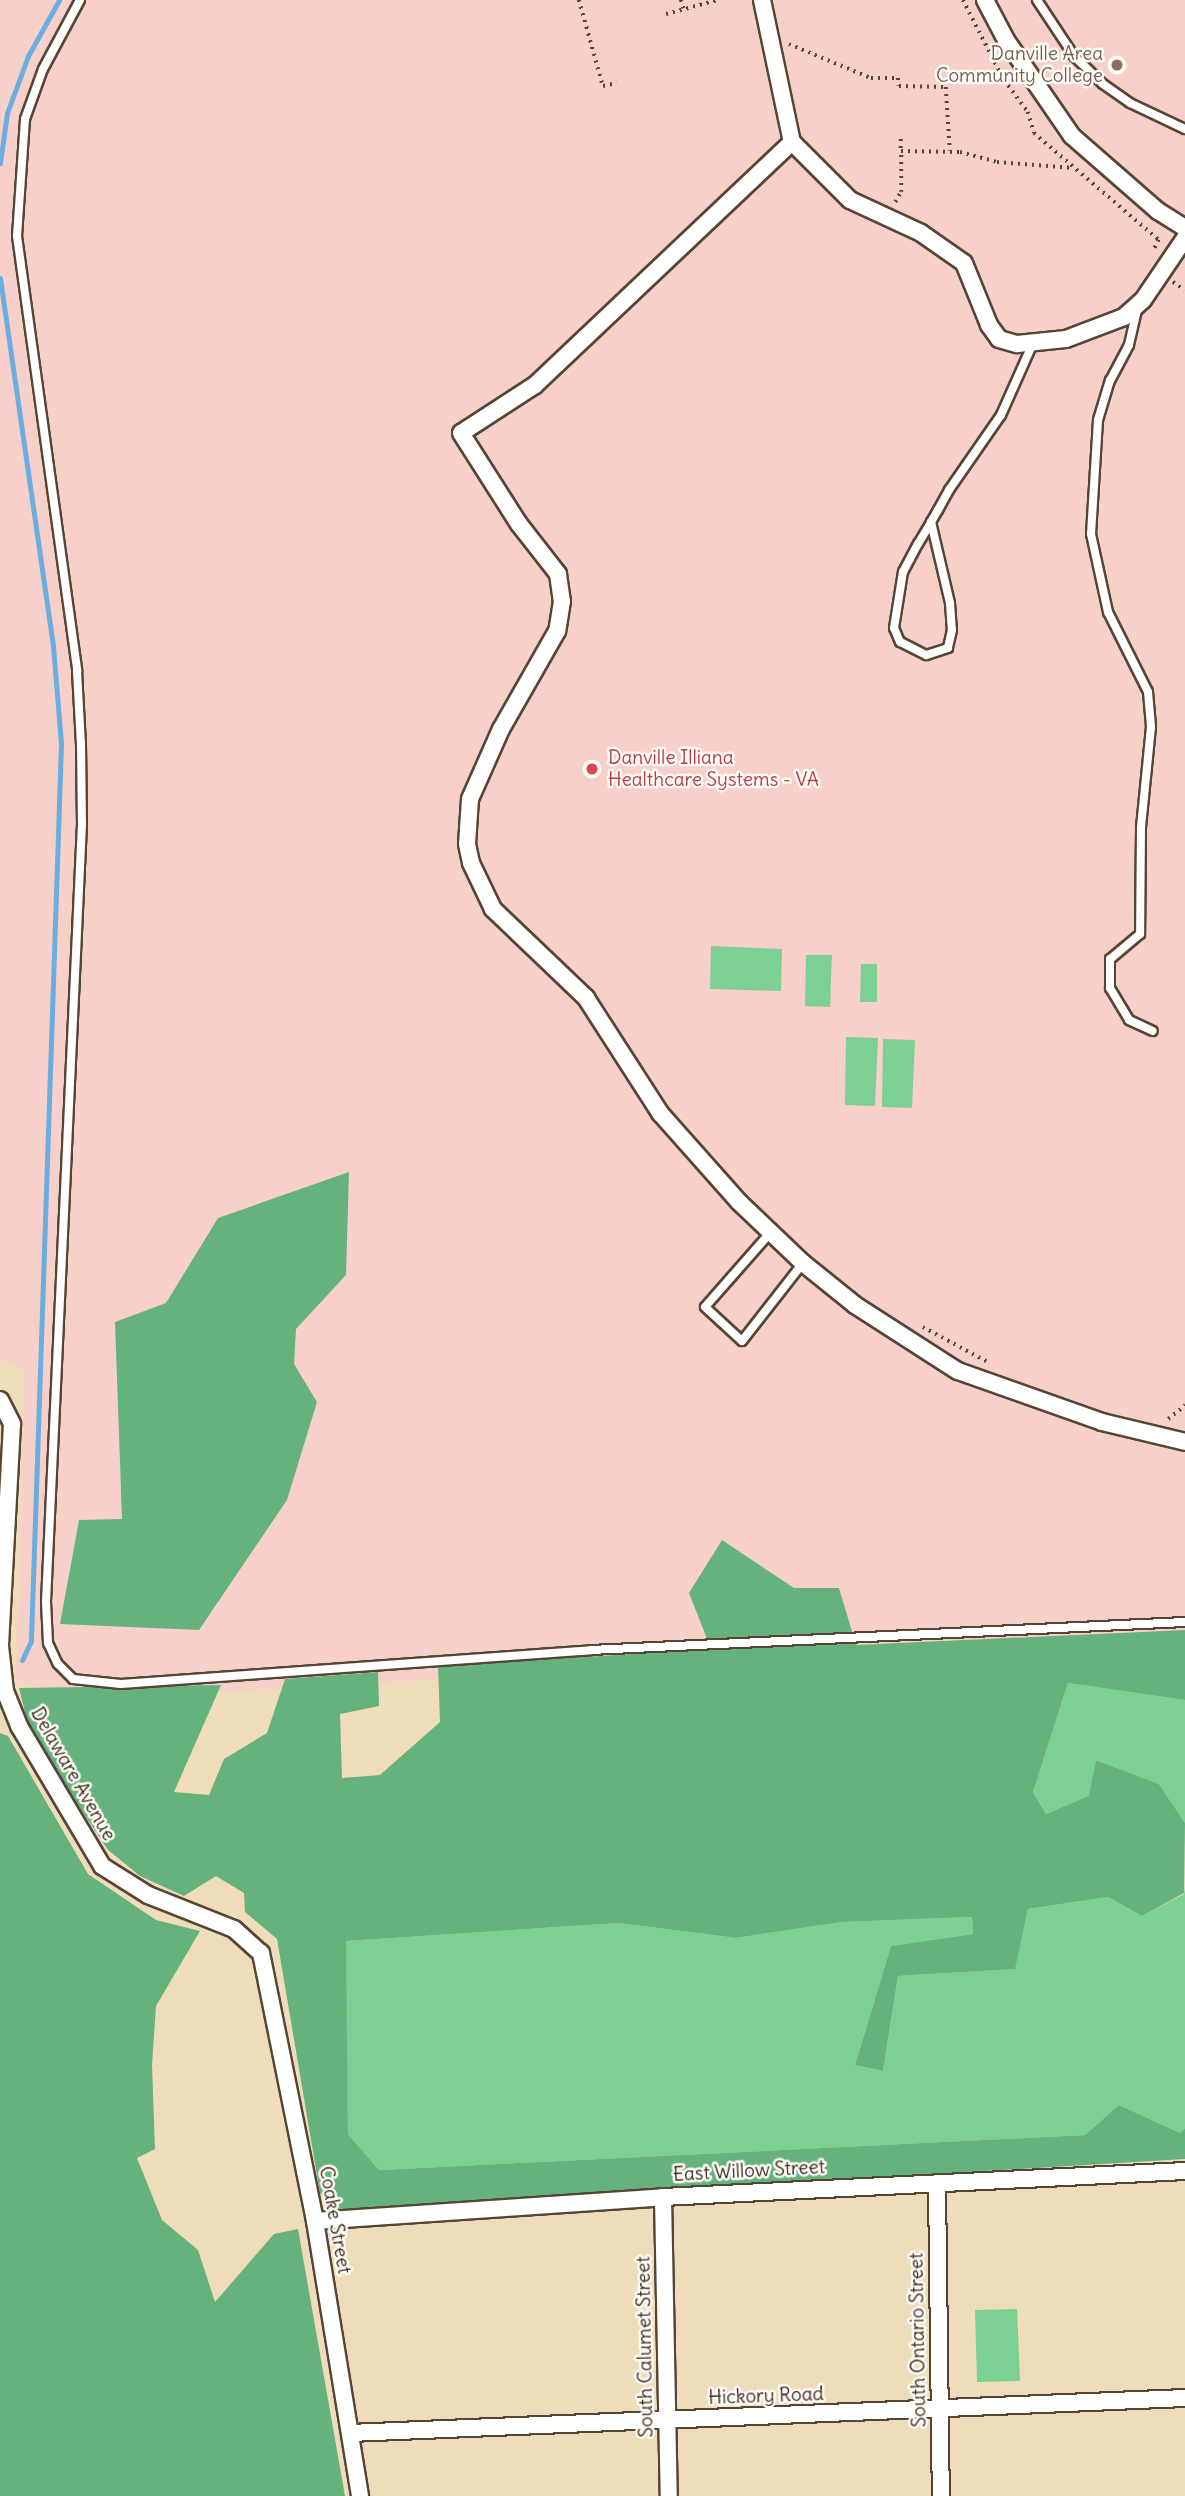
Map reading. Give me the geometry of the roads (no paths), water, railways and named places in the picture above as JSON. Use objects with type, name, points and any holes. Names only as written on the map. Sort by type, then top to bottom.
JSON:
[{"type":"street","points":[[762,0],[792,142],[850,200],[921,233],[964,263],[989,325],[999,339],[1017,344],[1033,342],[1098,329],[1124,317],[1139,303],[1185,238]]},
{"type":"street","points":[[985,0],[1006,40],[1072,136],[1158,211],[1185,228]]},
{"type":"street","points":[[792,142],[535,385],[461,433],[519,524],[558,575],[562,601],[556,631],[501,729],[470,799],[467,844],[479,888],[518,938],[586,998],[660,1113],[770,1233],[856,1305],[958,1371],[1102,1422],[1185,1442]]},
{"type":"street","name":"Delaware Avenue","points":[[0,1399],[12,1424],[0,1645],[5,1691],[19,1726],[102,1866],[148,1895],[234,1929],[261,1953]]},
{"type":"street","name":"Coake Street","points":[[261,1953],[315,2221],[360,2496]]},
{"type":"street","name":"East Willow Street","points":[[315,2221],[663,2197],[1185,2171]]},
{"type":"street","name":"South Ontario Street","points":[[937,2183],[941,2496]]},
{"type":"street","name":"South Calumet Street","points":[[663,2197],[669,2496]]},
{"type":"street","name":"Hickory Road","points":[[350,2433],[1185,2398]]},
{"type":"lane","points":[[80,0],[43,69],[25,119],[17,236],[77,671],[81,744],[82,824],[46,1602],[48,1643],[58,1664],[73,1679],[121,1684],[591,1650],[1185,1622]]},
{"type":"lane","points":[[1037,0],[1074,56],[1102,84],[1130,103],[1185,128]]},
{"type":"lane","points":[[1139,303],[1129,345],[1110,380],[1097,420],[1091,534],[1108,612],[1148,692],[1150,771],[1140,828],[1140,934],[1110,959],[1110,988],[1129,1020],[1153,1031]]},
{"type":"lane","points":[[931,522],[952,630],[948,648],[926,655],[900,642],[894,628],[903,572],[931,522],[1001,415],[1033,342]]},
{"type":"lane","points":[[770,1233],[705,1307],[742,1340],[803,1263]]},
{"type":"waterway","points":[[0,163],[7,113],[28,56],[59,0]]},
{"type":"waterway","points":[[0,278],[53,646],[61,744],[31,1641],[22,1660]]},
{"type":"place","name":"Danville Area Community College","points":[[1117,65]]},
{"type":"place","name":"Danville Illiana Healthcare Systems - VA","points":[[592,769]]}]
